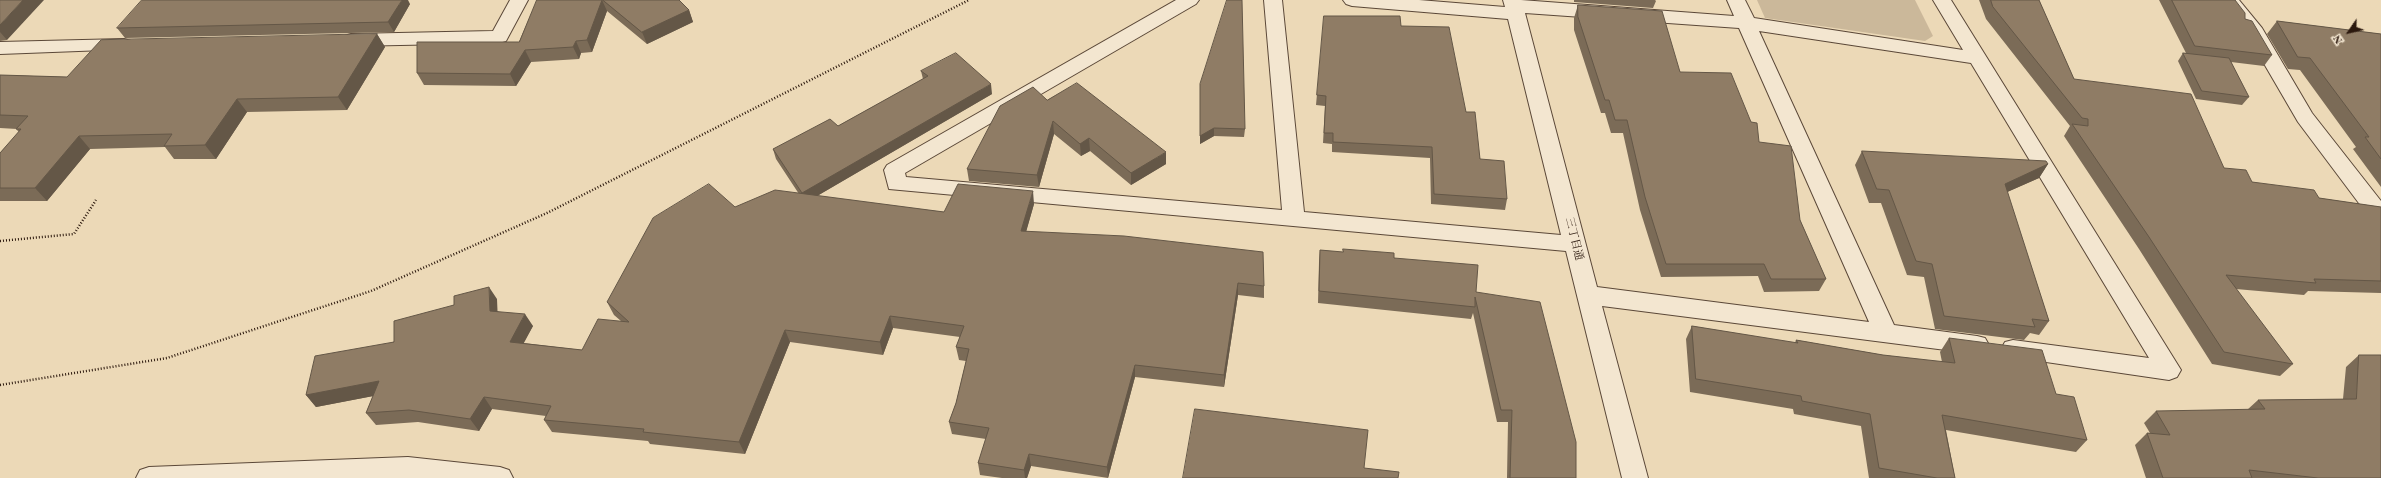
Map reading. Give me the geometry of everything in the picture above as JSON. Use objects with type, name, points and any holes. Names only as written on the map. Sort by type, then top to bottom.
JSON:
[{"type":"street","points":[[333,41],[499,37],[519,0]]},
{"type":"street","points":[[1190,0],[894,170],[896,184],[1575,244]]},
{"type":"street","points":[[1273,0],[1294,220]]},
{"type":"street","points":[[1352,0],[1513,7],[1746,23],[1977,58]]},
{"type":"street","points":[[1736,0],[1886,333]]},
{"type":"street","points":[[1588,295],[2169,370],[1942,0]]},
{"type":"street","points":[[2229,0],[2253,28],[2305,117],[2381,216]]},
{"type":"street","name":"三丁目通","points":[[1513,7],[1635,478]]},
{"type":"street","points":[[0,48],[143,45]]},
{"type":"street","points":[[149,478],[408,468],[500,478]]},
{"type":"path","points":[[0,385],[167,358],[371,291],[547,213],[969,0]]},
{"type":"path","points":[[0,241],[74,234],[96,200]]},
{"type":"shaded area","points":[[1757,0],[1915,0],[1933,36],[1925,41],[1765,18]]},
{"type":"building","points":[[0,0],[23,0],[0,25]]},
{"type":"building","points":[[142,0],[402,0],[388,22],[117,28]]},
{"type":"building","points":[[537,0],[602,0],[587,40],[576,41],[573,47],[525,50],[510,74],[417,73],[417,42],[519,42]]},
{"type":"building","points":[[603,0],[679,0],[689,10],[642,32]]},
{"type":"building","points":[[1227,0],[1242,0],[1245,129],[1214,128],[1200,136],[1200,84]]},
{"type":"building","points":[[1991,0],[2039,0],[2074,79],[2191,94],[2224,168],[2246,170],[2252,182],[2314,190],[2319,198],[2381,207],[2381,281],[2314,279],[2316,283],[2226,275],[2293,364],[2224,352],[2149,237],[2072,124],[2088,126],[2088,119],[2082,118],[1993,7]]},
{"type":"building","points":[[2172,0],[2235,0],[2245,13],[2245,19],[2252,21],[2272,55],[2195,46]]},
{"type":"building","points":[[1578,5],[1662,11],[1680,72],[1731,73],[1751,122],[1757,123],[1759,142],[1791,146],[1800,220],[1826,279],[1771,279],[1764,264],[1666,264],[1645,197],[1627,120],[1615,120],[1609,100],[1605,100],[1578,17]]},
{"type":"building","points":[[1324,16],[1400,16],[1401,26],[1449,27],[1466,112],[1475,112],[1480,159],[1504,161],[1507,199],[1434,194],[1432,147],[1333,142],[1333,133],[1324,133],[1326,96],[1317,95]]},
{"type":"building","points":[[2277,21],[2381,34],[2381,159],[2365,137],[2369,137],[2310,58],[2298,57]]},
{"type":"building","points":[[377,34],[338,97],[237,99],[205,145],[164,146],[172,134],[79,136],[35,188],[0,188],[0,153],[21,129],[16,129],[28,116],[0,115],[0,75],[67,77],[101,40]]},
{"type":"building","points":[[956,53],[991,84],[802,193],[773,149],[830,119],[838,126],[928,76],[921,71]]},
{"type":"building","points":[[2183,53],[2229,58],[2249,97],[2202,91]]},
{"type":"building","points":[[1077,83],[1166,152],[1131,173],[1089,138],[1080,144],[1053,121],[1037,175],[967,169],[1000,106],[1033,87],[1047,100]]},
{"type":"building","points":[[1862,151],[2046,161],[2048,164],[2005,184],[2049,321],[2032,319],[2035,327],[1944,316],[1932,264],[1916,261],[1889,190],[1877,189]]},
{"type":"building","points":[[709,184],[735,207],[775,190],[944,212],[958,184],[1033,191],[1021,231],[1124,236],[1263,252],[1264,286],[1238,283],[1224,375],[1135,365],[1107,467],[1029,454],[1024,470],[978,463],[989,428],[949,422],[956,403],[969,349],[956,347],[964,326],[890,316],[880,342],[785,330],[739,442],[643,432],[644,429],[544,420],[551,406],[484,397],[470,419],[409,410],[366,413],[379,381],[306,395],[315,356],[394,342],[394,321],[454,305],[454,296],[489,287],[490,311],[525,314],[510,342],[582,350],[598,319],[629,322],[607,302],[653,218]]},
{"type":"building","points":[[1343,249],[1394,253],[1394,258],[1478,265],[1476,292],[1540,302],[1576,442],[1576,478],[1510,478],[1512,410],[1501,410],[1475,297],[1475,307],[1319,291],[1320,250],[1343,252]]},
{"type":"building","points":[[1692,326],[1798,343],[1796,340],[1883,355],[1955,363],[1949,338],[2042,350],[2056,394],[2074,397],[2087,440],[1942,415],[1955,478],[1937,478],[1879,468],[1870,414],[1802,401],[1801,396],[1696,379]]},
{"type":"building","points":[[2359,355],[2381,355],[2381,478],[2318,478],[2249,470],[2252,478],[2163,478],[2147,433],[2170,435],[2156,411],[2265,409],[2258,400],[2356,399]]},
{"type":"building","points":[[1195,409],[1368,430],[1364,468],[1399,472],[1398,478],[1183,478]]}]
